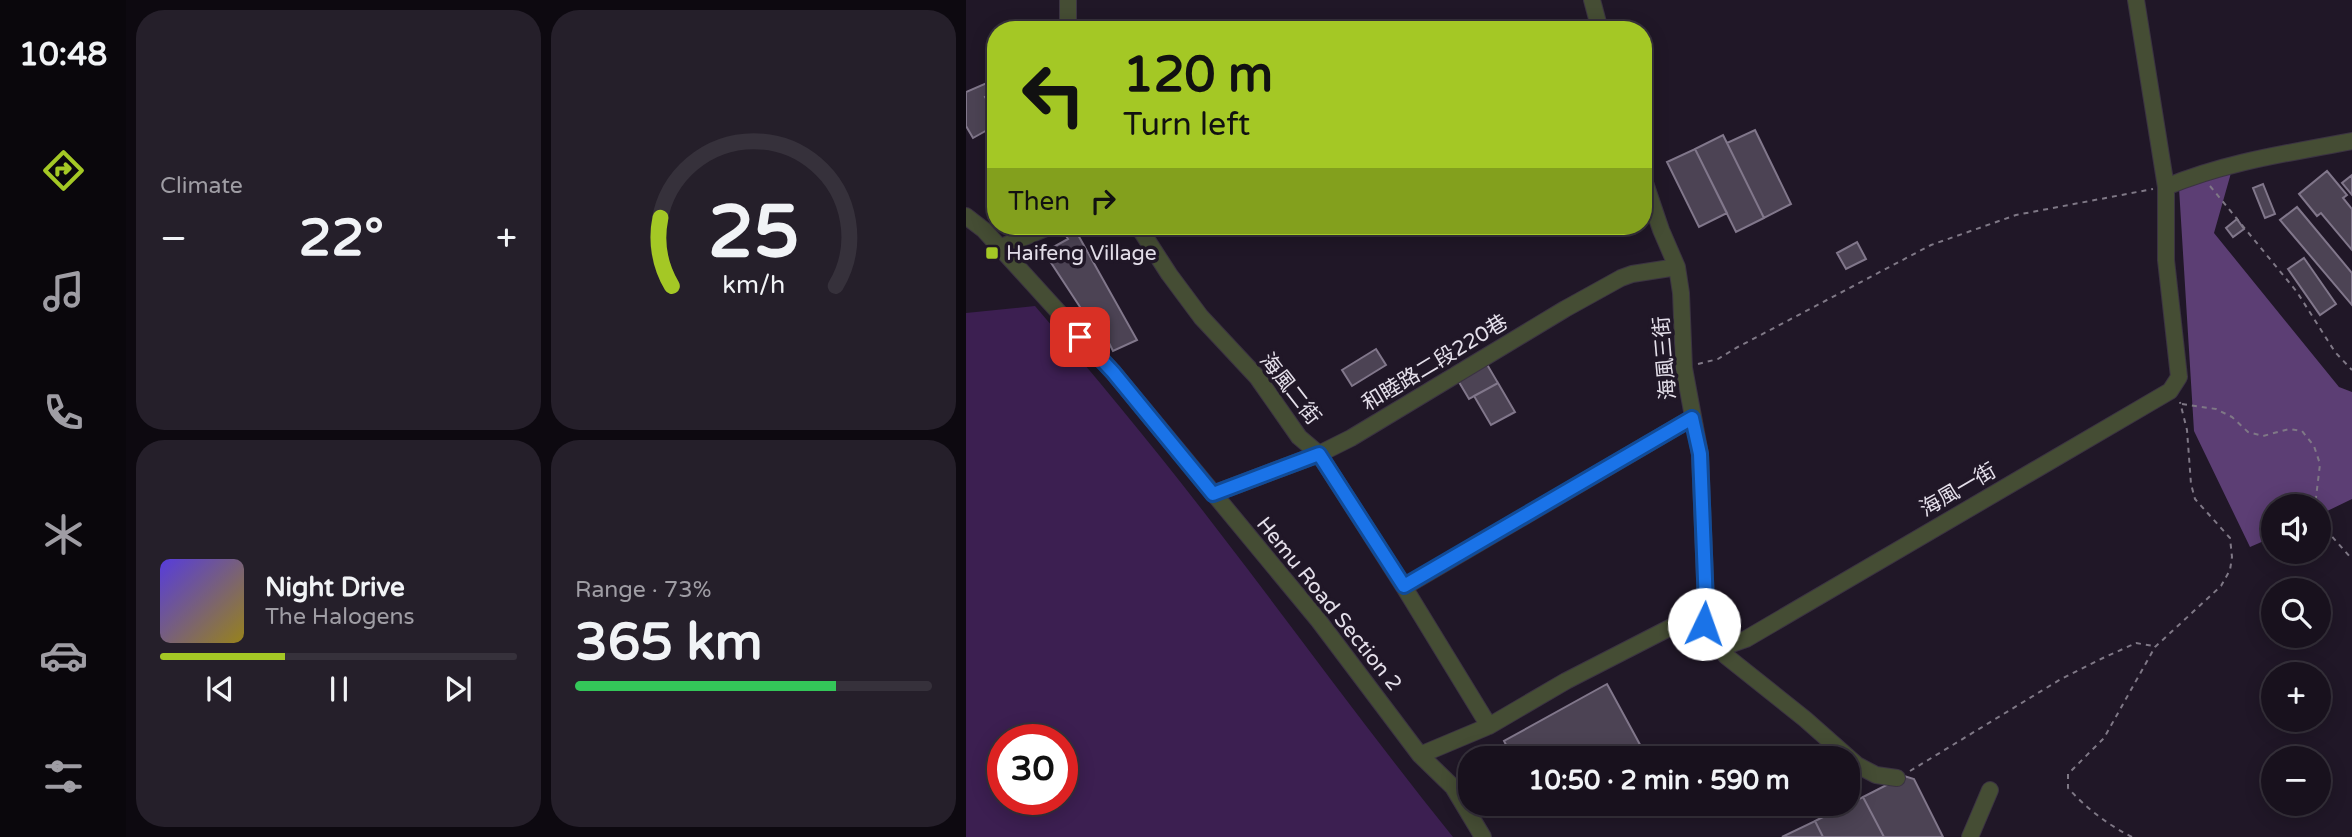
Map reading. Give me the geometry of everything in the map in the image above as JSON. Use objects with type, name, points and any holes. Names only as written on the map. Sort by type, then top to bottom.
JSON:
[{"type":"street","points":[[1068,0],[1068,21]]},
{"type":"street","points":[[1592,0],[1598,21]]},
{"type":"street","points":[[2136,0],[2166,187],[2166,260],[2179,377],[2170,391]]},
{"type":"street","points":[[2166,187],[2196,174],[2244,162],[2352,141]]},
{"type":"street","name":"海風三街","points":[[1652,204],[1677,267],[1684,368],[1700,454],[1706,604],[1704,624]]},
{"type":"street","name":"Hemu Road Section 2","points":[[966,216],[987,234]]},
{"type":"street","name":"Hemu Road Section 2","points":[[988,235],[1113,372],[1319,621],[1420,755],[1452,787],[1483,837]]},
{"type":"street","points":[[999,248],[1030,235]]},
{"type":"street","name":"海風二街","points":[[1144,235],[1201,317],[1257,377],[1299,437],[1319,454],[1404,586],[1489,726]]},
{"type":"street","name":"和睦路二段220巷","points":[[1213,494],[1319,454],[1351,438],[1621,278],[1677,267]]},
{"type":"street","name":"海風一街","points":[[1720,648],[1746,639],[2170,391]]},
{"type":"street","points":[[1404,586],[1692,418]]},
{"type":"street","points":[[1420,755],[1489,726],[1566,681],[1682,621],[1704,624],[1726,656],[1805,719],[1857,765],[1876,775],[1896,778]]},
{"type":"street","points":[[1970,837],[1990,790]]},
{"type":"path","points":[[2196,174],[2216,190],[2232,210],[2297,292],[2335,352],[2352,370]]},
{"type":"path","points":[[1684,368],[1718,359],[1931,245],[2016,215],[2166,187]]},
{"type":"path","points":[[2132,837],[2116,829],[2079,801],[2068,788],[2068,774],[2104,738],[2155,647],[2221,586],[2230,570],[2232,557],[2230,538],[2195,499],[2191,484],[2187,430],[2181,404],[2170,391]]},
{"type":"path","points":[[2181,404],[2216,409],[2232,417],[2248,432],[2263,436],[2289,429],[2302,431],[2314,446],[2320,464],[2316,494]]},
{"type":"path","points":[[2331,535],[2352,559]]},
{"type":"path","points":[[1896,778],[2082,668],[2136,643],[2155,647]]},
{"type":"shaded area","points":[[2231,173],[2214,233],[2339,387],[2352,392],[2352,499],[2331,509],[2331,494],[2261,494],[2261,542],[2250,547],[2194,431],[2179,188]]},
{"type":"shaded area","points":[[1035,306],[1177,478],[1453,837],[966,837],[966,313]]},
{"type":"building","points":[[987,83],[987,130],[973,138],[966,126],[966,92]]},
{"type":"building","points":[[1755,130],[1791,204],[1764,218],[1727,143]]},
{"type":"building","points":[[1723,135],[1764,218],[1736,232],[1695,149]]},
{"type":"building","points":[[1695,149],[1727,213],[1699,227],[1667,162]]},
{"type":"building","points":[[2327,171],[2347,195],[2343,198],[2352,209],[2352,250],[2321,213],[2317,216],[2299,194]]},
{"type":"building","points":[[2352,175],[2352,195],[2342,183]]},
{"type":"building","points":[[2263,184],[2275,214],[2265,218],[2253,188]]},
{"type":"building","points":[[2297,207],[2352,273],[2352,305],[2280,220]]},
{"type":"building","points":[[2237,219],[2244,229],[2233,237],[2226,228]]},
{"type":"building","points":[[1066,235],[1078,235],[1137,340],[1113,351],[1104,333],[1099,336],[1044,252],[1068,239]]},
{"type":"building","points":[[1857,242],[1866,259],[1846,269],[1837,253]]},
{"type":"building","points":[[2304,258],[2336,304],[2320,315],[2288,269]]},
{"type":"building","points":[[1376,349],[1386,365],[1352,386],[1342,370]]},
{"type":"building","points":[[1482,356],[1498,383],[1469,399],[1453,372]]},
{"type":"building","points":[[1498,383],[1515,412],[1491,425],[1474,396]]},
{"type":"building","points":[[1607,684],[1641,746],[1507,746],[1504,741]]},
{"type":"building","points":[[1904,776],[1914,779],[1943,837],[1884,837],[1863,797]]},
{"type":"building","points":[[1863,797],[1884,837],[1823,837],[1815,821],[1825,816],[1860,816],[1860,798]]},
{"type":"building","points":[[1815,821],[1823,837],[1782,837]]},
{"type":"place","name":"Haifeng Village","points":[[992,253]]},
{"type":"route","points":[[1080,337],[1113,372],[1213,494],[1319,454],[1404,586],[1692,418],[1700,454],[1706,604],[1704,624]]}]
